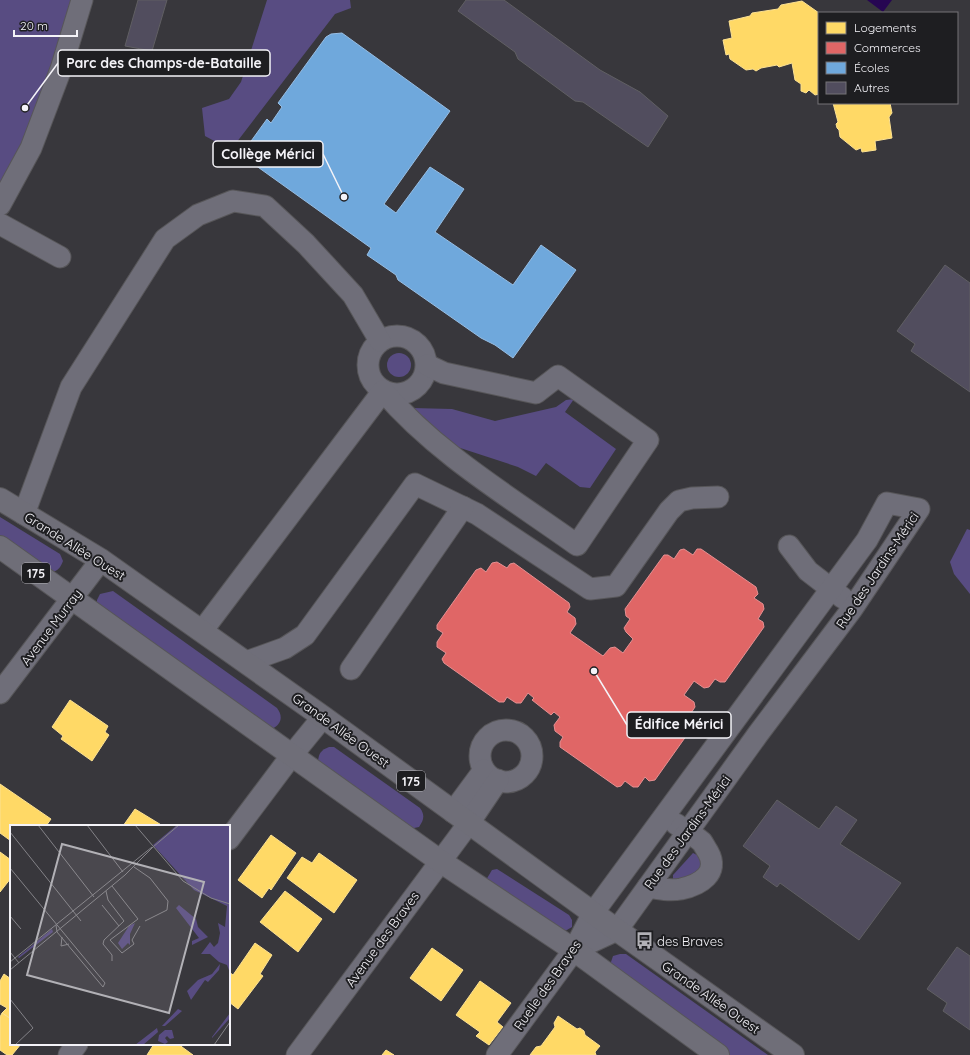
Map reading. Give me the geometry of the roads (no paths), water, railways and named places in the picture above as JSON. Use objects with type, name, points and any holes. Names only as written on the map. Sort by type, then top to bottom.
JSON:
[{"type":"main road","name":"Grande Allée Ouest","points":[[0,499],[102,560],[793,1055]]},
{"type":"main road","name":"175","points":[[0,548],[73,598],[440,860],[574,950],[718,1055]]},
{"type":"street","points":[[0,205],[31,148],[62,69],[82,0]]},
{"type":"street","points":[[24,514],[71,387],[165,239],[198,215],[233,201],[265,206],[306,244],[353,295],[380,341]]},
{"type":"street","points":[[0,224],[60,257]]},
{"type":"street","points":[[383,391],[400,394],[416,388],[422,381],[427,365],[425,356],[421,348],[410,339],[398,336],[389,337],[380,341],[374,348],[369,357],[368,367],[370,376],[376,385],[404,415],[436,444],[577,545],[648,440],[558,376],[536,393],[444,373],[427,365]]},
{"type":"street","points":[[202,631],[383,391]]},
{"type":"street","points":[[246,662],[285,648],[305,635],[416,484],[477,514],[590,589],[616,586],[669,511],[679,501],[692,498],[718,497]]},
{"type":"street","name":"Rue des Jardins-Mérici","points":[[574,950],[617,930],[750,745],[854,606],[919,509],[887,503],[867,540],[832,589],[593,913]]},
{"type":"street","points":[[351,669],[463,507]]},
{"type":"street","points":[[789,546],[808,571],[854,606]]},
{"type":"street","name":"Avenue Murray","points":[[0,693],[102,560]]},
{"type":"street","points":[[230,838],[292,755],[323,717]]},
{"type":"street","points":[[728,730],[750,745]]},
{"type":"street","name":"Avenue des Braves","points":[[297,1055],[440,860],[461,817],[491,775]]},
{"type":"street","points":[[648,887],[667,890],[681,889],[698,883],[710,875],[713,865],[703,843],[664,816]]},
{"type":"street","name":"Ruelle des Braves","points":[[497,1055],[574,950],[593,913]]},
{"type":"street","points":[[69,1055],[76,1045]]},
{"type":"place","name":"Parc des Champs-de-Bataille","points":[[25,108]]},
{"type":"place","name":"Collège Mérici","points":[[344,197]]},
{"type":"place","name":"Édifice Mérici","points":[[594,671]]},
{"type":"place","name":"des Braves","points":[[644,941]]}]
